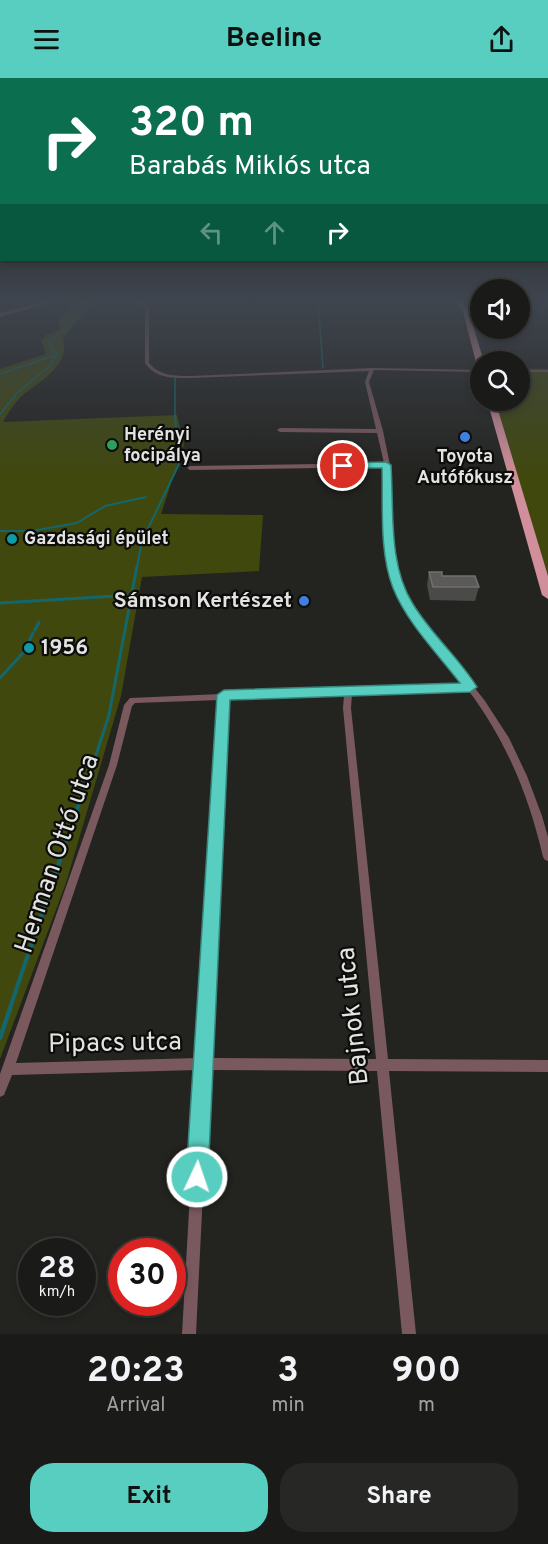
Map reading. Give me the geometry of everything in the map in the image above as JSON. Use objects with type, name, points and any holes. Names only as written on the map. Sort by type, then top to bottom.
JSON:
[{"type":"main road","points":[[494,411],[548,595]]},
{"type":"street","points":[[147,361],[153,371],[163,375],[191,377],[372,369],[470,371]]},
{"type":"street","points":[[372,369],[367,382],[386,465],[390,549],[398,586],[408,606],[496,724],[518,764],[534,802],[548,857]]},
{"type":"street","points":[[530,371],[548,371]]},
{"type":"street","points":[[280,430],[380,431]]},
{"type":"street","points":[[190,468],[386,465]]},
{"type":"street","points":[[189,1334],[224,695],[470,687]]},
{"type":"street","name":"Bajnok utca","points":[[348,692],[347,708],[409,1334]]},
{"type":"street","name":"Herman Ottó utca","points":[[0,1091],[113,765],[128,705],[133,700],[224,695]]},
{"type":"street","name":"Pipacs utca","points":[[8,1069],[203,1064],[548,1066]]},
{"type":"green space","points":[[26,361],[60,361],[45,378],[20,398],[3,422],[177,415],[184,444],[161,514],[263,515],[259,571],[142,577],[121,696],[66,883],[0,1059],[0,369]]},
{"type":"green space","points":[[530,368],[548,369],[548,582],[497,411],[530,411]]},
{"type":"building","points":[[429,572],[442,572],[442,576],[475,576],[479,587],[433,587]]},
{"type":"waterway","points":[[0,374],[39,361]]},
{"type":"waterway","points":[[0,414],[18,392],[51,365],[53,361]]},
{"type":"waterway","points":[[322,361],[323,368]]},
{"type":"waterway","points":[[175,378],[175,416]]},
{"type":"waterway","points":[[137,567],[142,541],[179,464],[175,416]]},
{"type":"waterway","points":[[0,531],[32,531],[77,523],[105,506],[146,497]]},
{"type":"waterway","points":[[132,595],[137,566]]},
{"type":"waterway","points":[[0,603],[132,595]]},
{"type":"waterway","points":[[94,761],[109,715],[132,595]]},
{"type":"waterway","points":[[35,630],[39,622]]},
{"type":"waterway","points":[[25,650],[33,633]]},
{"type":"waterway","points":[[0,678],[23,653]]},
{"type":"waterway","points":[[9,1011],[94,759]]},
{"type":"waterway","points":[[0,1038],[10,1009]]},
{"type":"place","name":"Toyota Autófókusz","points":[[465,437]]},
{"type":"place","name":"Herényi focipálya","points":[[112,445]]},
{"type":"place","name":"Gazdasági épület","points":[[12,539]]},
{"type":"place","name":"Sámson Kertészet","points":[[304,601]]},
{"type":"place","name":"1956","points":[[29,648]]},
{"type":"route","points":[[197,1177],[224,695],[463,690],[470,687],[408,606],[398,586],[390,549],[386,465],[343,466]]}]
